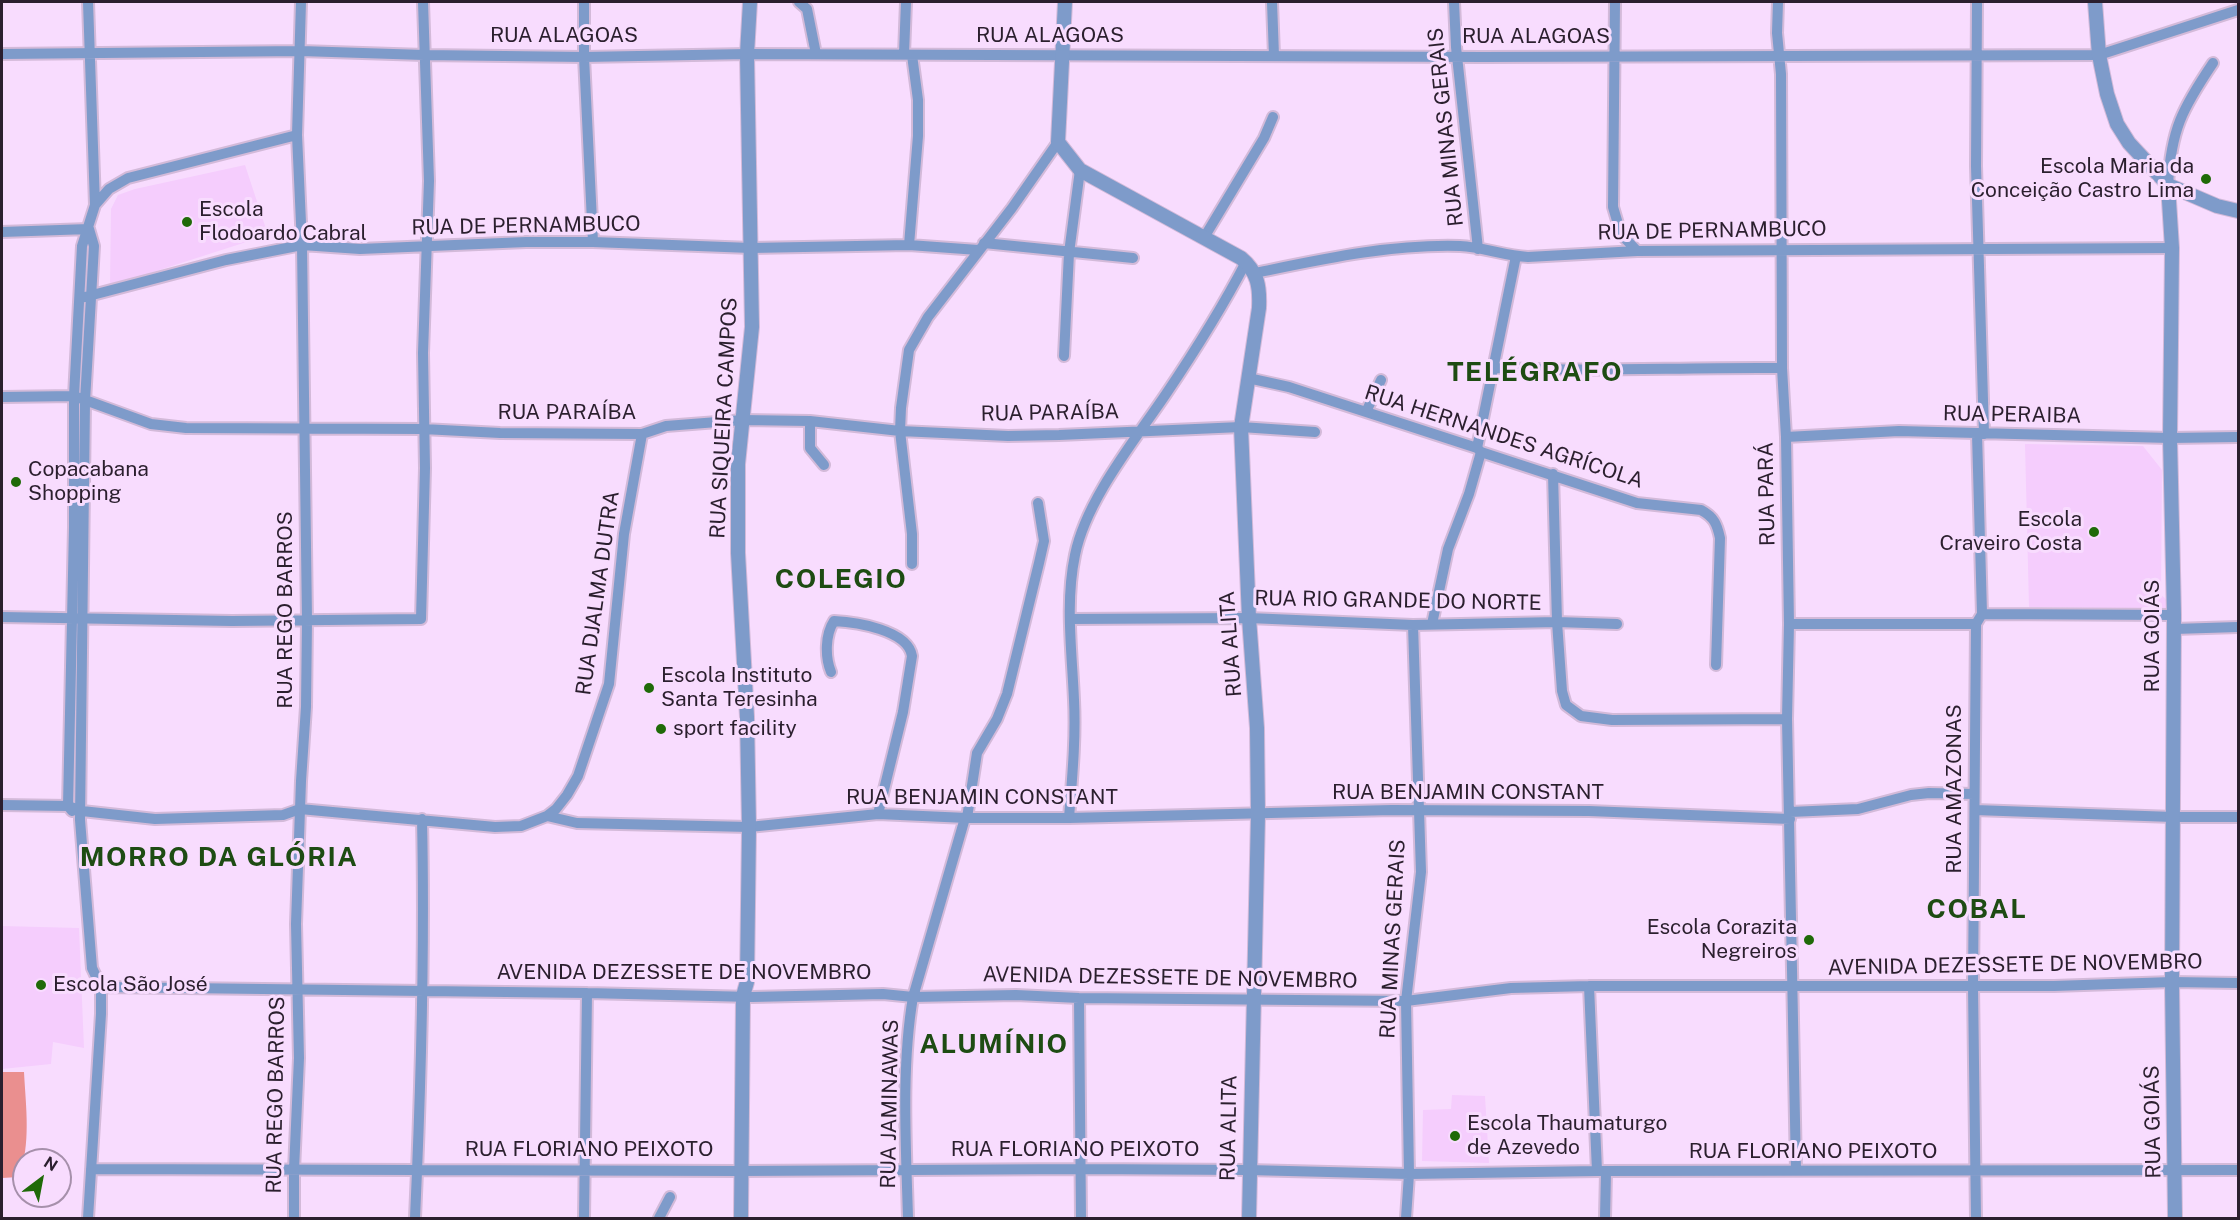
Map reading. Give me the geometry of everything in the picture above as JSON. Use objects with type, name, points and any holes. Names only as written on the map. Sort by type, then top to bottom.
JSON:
[{"type":"street","points":[[68,806],[85,401],[86,297],[82,246],[95,205],[88,2]]},
{"type":"street","name":"RUA REGO BARROS","points":[[294,1218],[299,1058],[296,924],[306,707],[307,620],[302,245],[297,135],[301,2]]},
{"type":"street","points":[[2,617],[232,621],[421,619],[425,468],[423,353],[428,248],[429,142],[423,2]]},
{"type":"street","points":[[584,2],[584,57],[593,242]]},
{"type":"street","name":"RUA SIQUEIRA CAMPOS","points":[[741,1218],[745,1170],[749,827],[747,717],[738,553],[738,464],[752,327],[747,54],[750,2]]},
{"type":"street","points":[[799,2],[807,9],[816,54]]},
{"type":"street","points":[[906,2],[908,54],[918,100],[918,135],[909,245]]},
{"type":"street","points":[[912,564],[912,534],[900,431],[906,364],[914,339],[1012,208],[1058,142],[1065,2]]},
{"type":"street","points":[[1272,2],[1274,56]]},
{"type":"street","name":"RUA MINAS GERAIS","points":[[1454,2],[1457,57],[1478,249]]},
{"type":"street","points":[[1615,2],[1613,207],[1621,234],[1636,250]]},
{"type":"street","name":"RUA PARÁ","points":[[1778,2],[1782,368],[1786,437],[1789,624],[1787,719],[1797,1170]]},
{"type":"street","points":[[1789,624],[1976,624],[1982,614],[1980,248],[1976,166],[1977,2]]},
{"type":"street","points":[[2095,2],[2099,55],[2107,94],[2117,124],[2140,158],[2168,185],[2217,206],[2238,211]]},
{"type":"street","name":"RUA ALAGOAS","points":[[2,54],[301,51],[584,57],[747,54],[1457,57],[2099,55],[2238,10]]},
{"type":"street","name":"RUA GOIÁS","points":[[2175,1218],[2172,982],[2174,622],[2170,438],[2172,248],[2168,185],[2169,156],[2174,135],[2194,91],[2213,63]]},
{"type":"street","points":[[1205,236],[1264,138],[1273,117]]},
{"type":"street","points":[[95,205],[109,189],[128,178],[297,135]]},
{"type":"street","points":[[1058,142],[1080,170],[1205,236],[1251,268],[1108,479],[1075,553],[1071,579],[1070,619],[1074,748],[1069,818]]},
{"type":"street","points":[[1064,356],[1068,253],[1080,170]]},
{"type":"street","points":[[2,232],[89,229]]},
{"type":"street","name":"RUA DE PERNAMBUCO","points":[[86,297],[226,260],[302,245],[360,249],[428,248],[525,242],[593,242],[751,248],[909,245],[981,247],[1133,258]]},
{"type":"street","name":"RUA DE PERNAMBUCO","points":[[1251,268],[1385,249],[1462,246],[1516,256],[1636,250],[2172,248]]},
{"type":"street","points":[[1432,624],[1448,549],[1469,494],[1479,450],[1492,368],[1516,256]]},
{"type":"street","name":"RUA ALITA","points":[[1249,1218],[1248,1170],[1258,815],[1257,728],[1249,618],[1240,426],[1259,308],[1260,289],[1251,268]]},
{"type":"street","points":[[80,527],[74,396],[86,297]]},
{"type":"street","points":[[1492,368],[1566,371],[1696,367],[1782,368]]},
{"type":"street","name":"RUA HERNANDES AGRÍCOLA","points":[[1248,378],[1289,387],[1637,502],[1701,510],[1710,514],[1717,524],[1720,538],[1716,665]]},
{"type":"street","points":[[1366,412],[1381,380]]},
{"type":"street","name":"RUA PARAÍBA","points":[[2,397],[74,396],[151,424],[186,428],[423,429],[500,433],[642,434],[666,426],[743,420],[810,421],[900,431],[1008,436],[1240,426],[1315,432]]},
{"type":"street","points":[[810,421],[810,448],[824,465]]},
{"type":"street","name":"RUA PERAIBA","points":[[1786,437],[1899,431],[2170,438],[2238,437]]},
{"type":"street","name":"RUA DJALMA DUTRA","points":[[547,816],[567,795],[578,776],[609,684],[624,534],[642,434]]},
{"type":"street","points":[[1553,474],[1557,622],[1562,691],[1566,705],[1588,718],[1612,720],[1787,719]]},
{"type":"street","name":"RUA JAMINAWAS","points":[[908,1218],[907,1048],[913,996],[966,818],[977,753],[997,719],[1007,694],[1044,541],[1038,503]]},
{"type":"street","points":[[1982,614],[2238,627]]},
{"type":"street","points":[[77,618],[81,816],[92,968],[101,987],[88,1218]]},
{"type":"street","name":"RUA RIO GRANDE DO NORTE","points":[[1070,619],[1249,618],[1413,625],[1557,622],[1617,624]]},
{"type":"street","points":[[831,672],[827,650],[829,629],[834,621],[884,631],[898,637],[911,649],[912,656],[903,712],[878,814]]},
{"type":"street","name":"RUA AMAZONAS","points":[[1976,624],[1973,986],[1976,1218]]},
{"type":"street","name":"RUA MINAS GERAIS","points":[[1406,1218],[1409,1174],[1406,1000],[1421,872],[1413,625]]},
{"type":"street","name":"RUA BENJAMIN CONSTANT","points":[[547,816],[577,824],[749,827],[878,814],[966,818],[1069,818],[1418,811],[1589,811],[1790,816],[1858,809],[1911,795],[1974,794]]},
{"type":"street","points":[[2,805],[68,806],[81,816],[155,819],[283,815],[300,809],[495,827],[521,826],[547,816]]},
{"type":"street","points":[[1975,810],[2238,817]]},
{"type":"street","points":[[415,1218],[422,990],[422,819]]},
{"type":"street","name":"AVENIDA DEZESSETE DE NOVEMBRO","points":[[101,987],[422,990],[747,997],[883,994],[1406,1000],[1511,988],[1588,986],[2086,986],[2238,982]]},
{"type":"street","points":[[1588,986],[1605,1218]]},
{"type":"street","points":[[584,1218],[586,993]]},
{"type":"street","points":[[1079,998],[1081,1218]]},
{"type":"street","name":"RUA FLORIANO PEIXOTO","points":[[91,1169],[1080,1168],[1409,1174],[1797,1170],[2238,1170]]},
{"type":"street","name":"RUA SIQUEIRA CAMPOS","points":[[745,1170],[750,1218]]},
{"type":"street","points":[[659,1218],[670,1197]]},
{"type":"shaded area","name":"Escola Flodoardo Cabral","points":[[245,165],[268,235],[110,286],[111,209],[118,195],[135,189]]},
{"type":"shaded area","name":"Escola Craveiro Costa","points":[[2025,444],[2143,446],[2162,470],[2161,595],[2166,599],[2166,609],[2029,607]]},
{"type":"shaded area","name":"Escola São José","points":[[2,926],[79,928],[84,1048],[53,1042],[51,1064],[2,1069]]},
{"type":"shaded area","points":[[2,1072],[24,1072],[25,1148],[12,1148],[12,1177],[2,1178]]},
{"type":"shaded area","name":"Escola Thaumaturgo de Azevedo","points":[[1452,1095],[1485,1096],[1489,1163],[1422,1161],[1423,1110],[1451,1109]]},
{"type":"place","name":"Escola Maria da Conceição Castro Lima","points":[[2206,179]]},
{"type":"place","name":"Escola Flodoardo Cabral","points":[[187,222]]},
{"type":"place","name":"Copacabana Shopping","points":[[16,482]]},
{"type":"place","name":"Escola Craveiro Costa","points":[[2094,532]]},
{"type":"place","name":"Escola Instituto Santa Teresinha","points":[[649,688]]},
{"type":"place","name":"sport facility","points":[[661,729]]},
{"type":"place","name":"Escola Corazita Negreiros","points":[[1809,940]]},
{"type":"place","name":"Escola São José","points":[[41,985]]},
{"type":"place","name":"Escola Thaumaturgo de Azevedo","points":[[1455,1136]]},
{"type":"district","name":"TELÉGRAFO","points":[[1535,373]]},
{"type":"district","name":"COLEGIO","points":[[841,580]]},
{"type":"district","name":"MORRO DA GLÓRIA","points":[[219,858]]},
{"type":"district","name":"COBAL","points":[[1977,910]]},
{"type":"district","name":"ALUMÍNIO","points":[[994,1045]]}]
